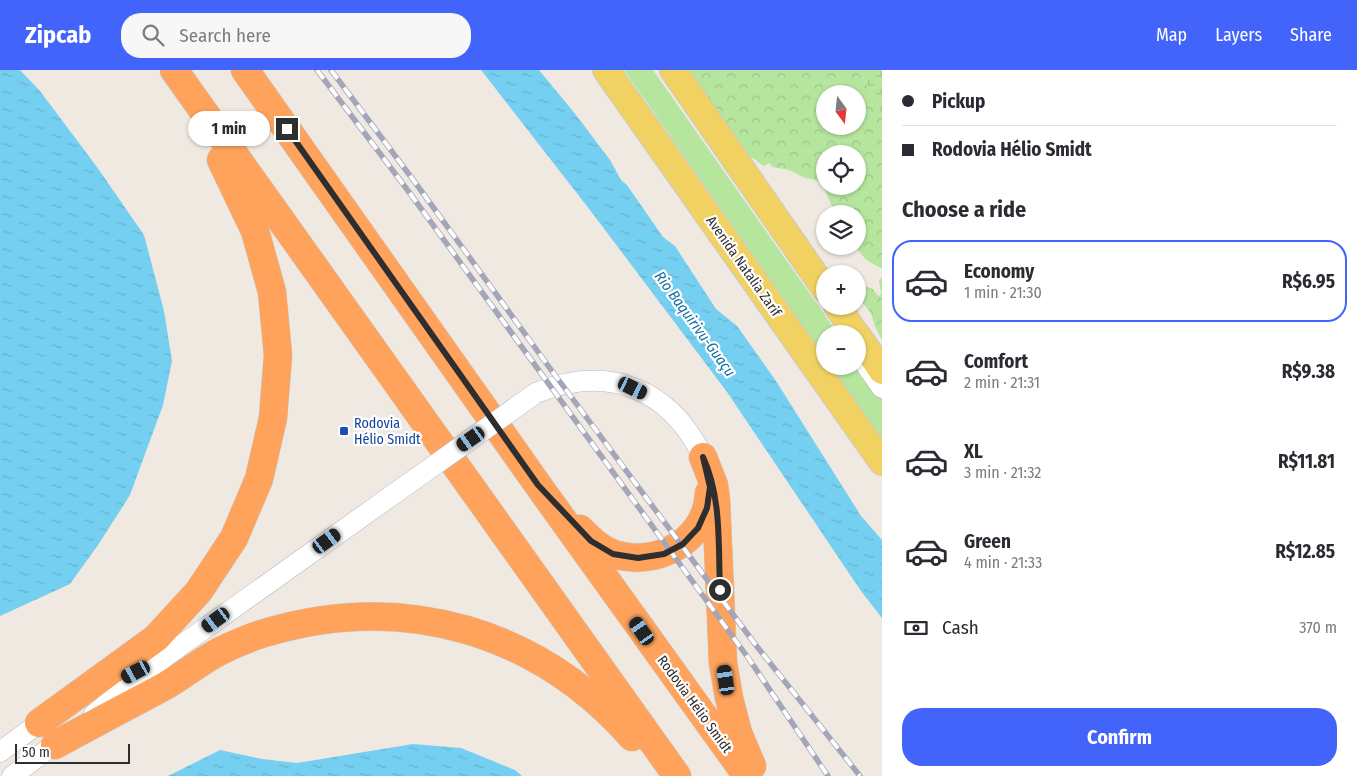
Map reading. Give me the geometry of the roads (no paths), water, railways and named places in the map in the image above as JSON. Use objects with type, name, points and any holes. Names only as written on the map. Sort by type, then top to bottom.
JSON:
[{"type":"highway","points":[[39,723],[156,638],[199,591],[234,538],[259,480],[274,418],[278,355],[272,292],[255,231],[229,174],[169,70]]},
{"type":"highway","points":[[174,70],[677,776]]},
{"type":"highway","name":"Rodovia Hélio Smidt","points":[[245,70],[538,485],[747,776]]},
{"type":"highway","points":[[538,485],[591,541],[602,548],[626,557],[651,557],[664,554],[683,544],[698,528],[703,519],[710,487],[703,457]]},
{"type":"highway","points":[[703,457],[714,485],[716,500],[723,663],[738,733],[757,776]]},
{"type":"highway","points":[[55,745],[166,685],[214,654],[267,632],[323,619],[380,616],[436,622],[491,637],[543,662],[581,688],[616,719],[667,776]]},
{"type":"main road","name":"Avenida Natalia Zarif","points":[[606,70],[882,462]]},
{"type":"main road","points":[[673,70],[816,276]]},
{"type":"main road","points":[[866,348],[882,371]]},
{"type":"street","points":[[618,70],[882,450]]},
{"type":"street","points":[[659,70],[838,325]]},
{"type":"street","points":[[866,365],[882,388]]},
{"type":"street","points":[[12,776],[55,745],[169,654],[536,393],[574,381],[614,382],[633,388],[652,397],[668,408],[690,433],[703,457]]},
{"type":"street","points":[[0,752],[39,723],[169,654]]},
{"type":"water","points":[[0,70],[20,70],[40,91],[97,167],[144,235],[164,311],[172,361],[163,405],[130,495],[98,545],[70,584],[0,616]]},
{"type":"water","name":"Rio Baquirivu-Guaçu","points":[[481,70],[539,70],[610,160],[621,180],[627,185],[663,237],[675,246],[716,309],[737,326],[776,381],[861,516],[882,540],[882,618],[861,591],[727,392],[593,214]]},
{"type":"water","points":[[413,744],[461,748],[515,770],[522,776],[168,776],[220,750],[262,759],[297,763]]},
{"type":"railway","points":[[317,70],[409,192],[749,659],[828,776]]},
{"type":"railway","points":[[331,70],[755,644],[860,776]]},
{"type":"place","name":"Rodovia Hélio Smidt","points":[[344,431]]}]
